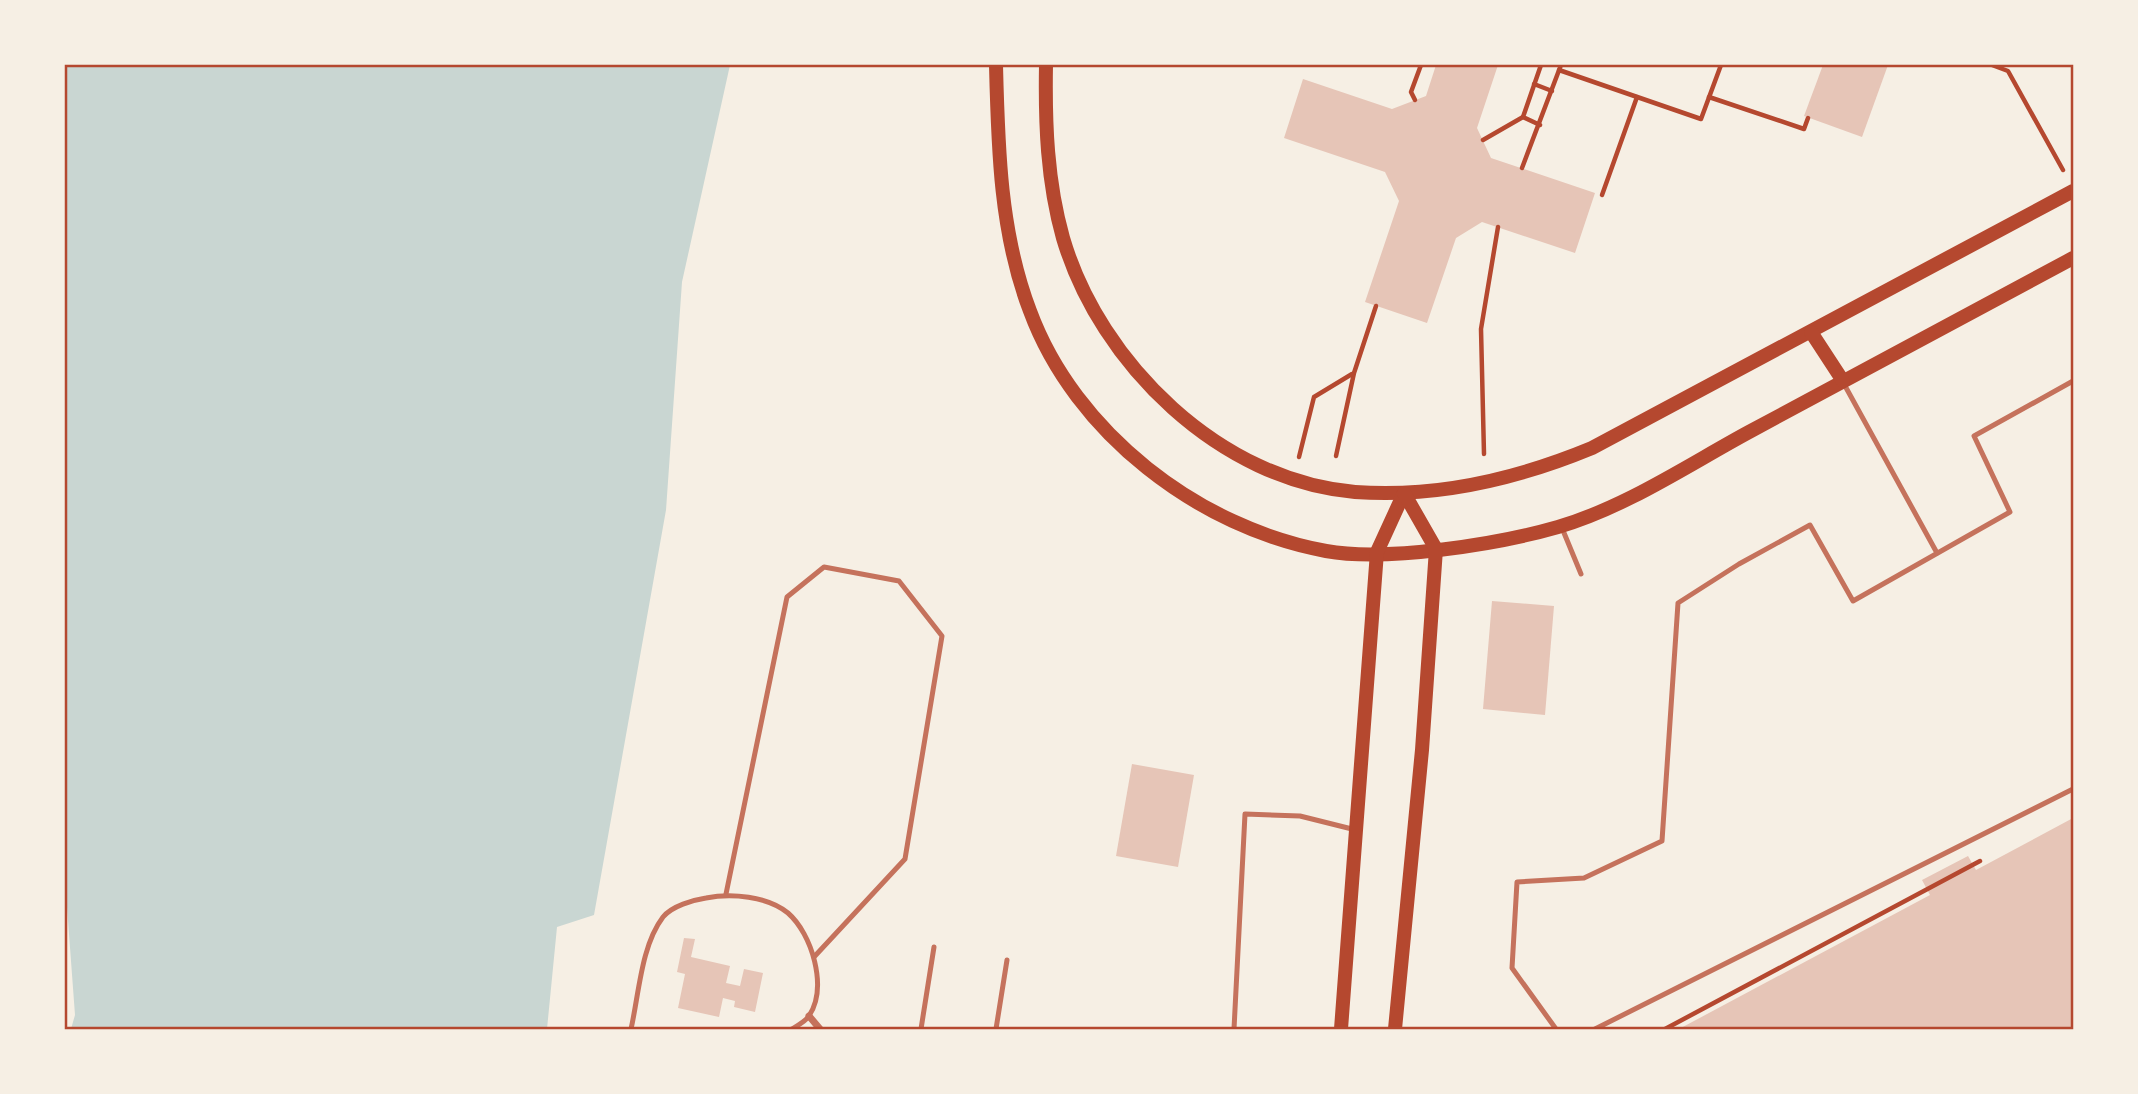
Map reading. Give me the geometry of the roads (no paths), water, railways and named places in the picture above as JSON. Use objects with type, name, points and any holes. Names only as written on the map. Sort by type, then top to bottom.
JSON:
[{"type":"main road","points":[[996,65],[998,145],[1016,271],[1031,314],[1058,371],[1098,421],[1147,468],[1201,505],[1264,535],[1329,551],[1377,552],[1486,544],[1561,526],[1638,493],[2073,258]]},
{"type":"main road","points":[[1046,65],[1049,174],[1064,239],[1100,320],[1148,385],[1193,425],[1246,458],[1294,478],[1354,492],[1404,493],[1484,483],[1554,464],[1603,443],[1811,332],[2070,184]]},
{"type":"main road","points":[[1811,332],[1843,382]]},
{"type":"main road","points":[[1341,1029],[1377,552],[1404,493]]},
{"type":"main road","points":[[1395,1029],[1422,750],[1436,549],[1404,493]]},
{"type":"street","points":[[809,1016],[820,1029]]},
{"type":"lane","points":[[1556,1029],[1513,968],[1517,882],[1584,877],[1662,841],[1678,603],[1739,564],[1810,525],[1853,601],[2010,512],[1974,436],[2073,381]]},
{"type":"lane","points":[[1843,382],[1937,553]]},
{"type":"lane","points":[[1561,526],[1581,573]]},
{"type":"lane","points":[[726,894],[787,597],[824,567],[900,580],[942,636],[905,859],[814,957]]},
{"type":"lane","points":[[1595,1029],[2073,789]]},
{"type":"lane","points":[[1234,1029],[1245,814],[1300,816],[1356,830]]},
{"type":"lane","points":[[631,1029],[652,935],[665,914],[693,900],[726,894],[755,899],[786,912],[804,932],[814,957],[817,985],[809,1016],[792,1029]]},
{"type":"lane","points":[[921,1029],[934,947]]},
{"type":"lane","points":[[996,1029],[1007,960]]}]
